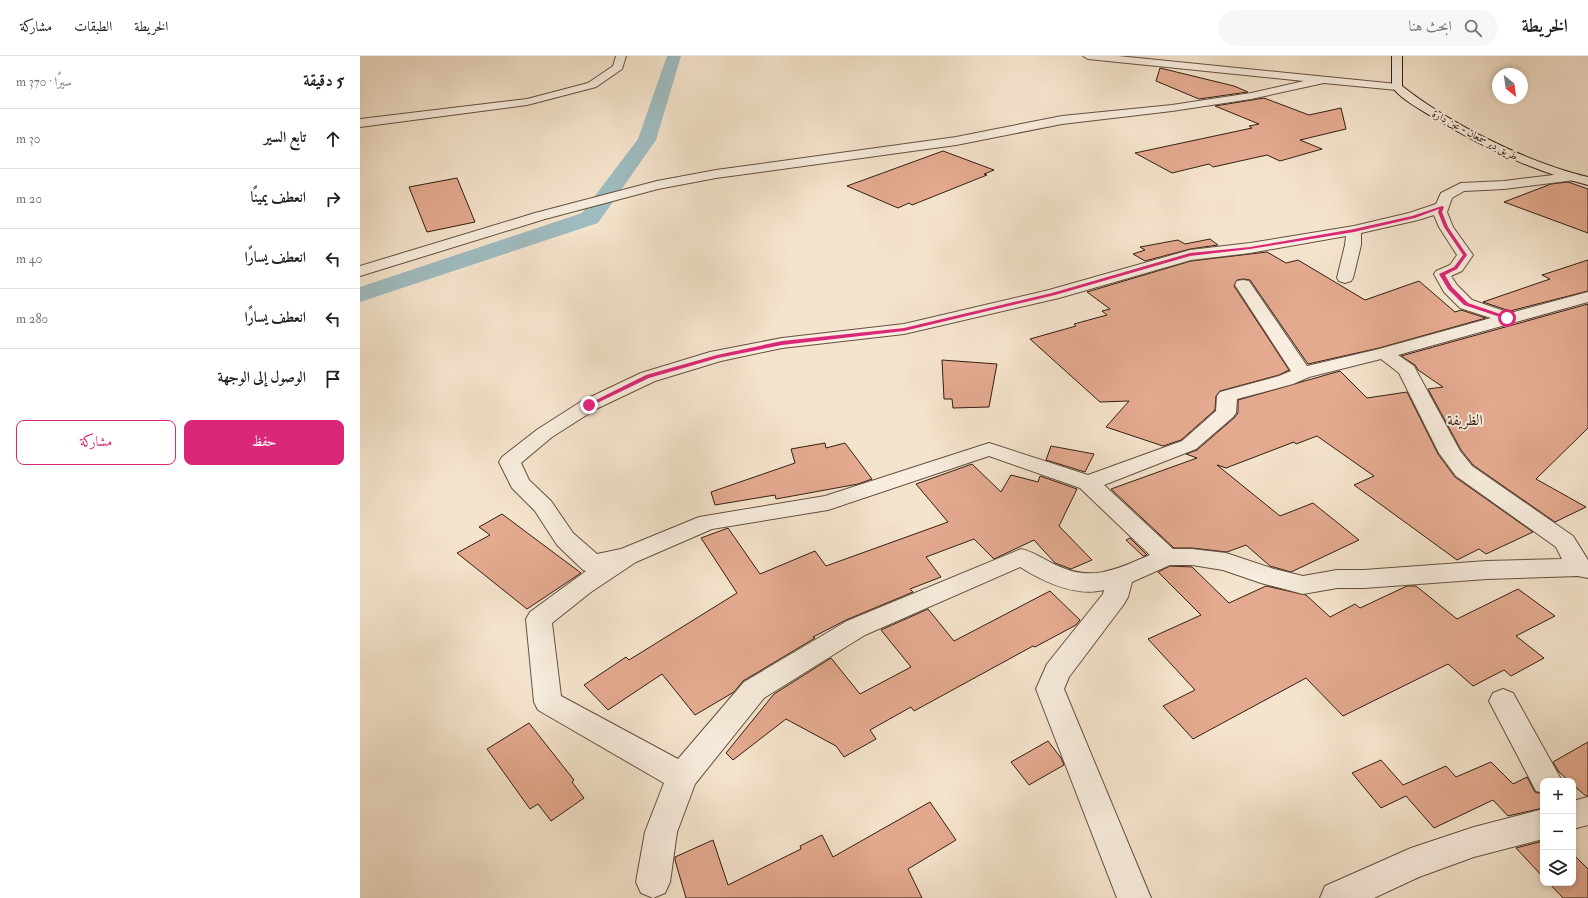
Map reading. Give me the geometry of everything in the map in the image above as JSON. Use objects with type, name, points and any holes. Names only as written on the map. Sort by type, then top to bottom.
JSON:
[{"type":"street","points":[[360,123],[527,102],[592,85],[618,67],[620,56]]},
{"type":"street","points":[[1088,56],[1397,87],[1397,56]]},
{"type":"street","points":[[360,271],[540,216],[657,185],[716,174],[956,141],[1062,120],[1172,108],[1251,96],[1323,80]]},
{"type":"street","name":"طريق دير سمعان - عين دارة","points":[[1397,87],[1412,99],[1443,119],[1509,155],[1570,177],[1588,181]]},
{"type":"street","points":[[1507,318],[1466,304],[1450,288],[1444,279],[1442,274],[1456,268],[1465,255],[1446,227],[1440,212],[1446,196],[1461,187],[1504,185],[1570,177]]},
{"type":"street","points":[[1167,557],[1088,483],[989,449],[828,503],[707,522],[627,556],[592,564],[565,539],[544,506],[520,483],[510,462],[545,433],[589,405],[648,377],[717,356],[782,343],[904,329],[1054,294],[1190,254],[1250,248],[1354,230],[1413,217],[1442,207]]},
{"type":"street","points":[[1345,278],[1353,245],[1354,230]]},
{"type":"street","points":[[1243,285],[1302,373]]},
{"type":"street","points":[[1088,483],[1189,445],[1226,413],[1228,396],[1286,380],[1302,373],[1384,353],[1588,297]]},
{"type":"street","points":[[1384,353],[1407,370],[1450,453],[1464,471],[1565,542],[1583,568]]},
{"type":"street","points":[[627,556],[582,586],[539,619],[548,702],[682,778]]},
{"type":"street","points":[[654,882],[661,832],[682,778],[754,690],[856,628],[1021,557],[1051,574],[1077,582],[1095,583],[1121,577],[1167,557],[1192,557],[1226,562],[1270,577],[1302,585],[1337,579],[1364,579],[1487,570],[1583,568]]},
{"type":"street","points":[[1121,577],[1115,597],[1057,672],[1050,689],[1134,898]]},
{"type":"street","points":[[1503,701],[1545,778]]},
{"type":"street","points":[[1576,814],[1588,811]]},
{"type":"street","points":[[1336,898],[1411,864],[1474,842],[1540,825]]},
{"type":"building","points":[[1160,68],[1234,86],[1248,92],[1199,99],[1156,81]]},
{"type":"building","points":[[1264,98],[1309,115],[1341,108],[1346,129],[1300,140],[1322,149],[1280,161],[1267,155],[1213,167],[1209,164],[1172,173],[1135,153],[1252,128],[1249,126],[1259,124],[1215,106]]},
{"type":"building","points":[[943,151],[994,170],[984,174],[987,175],[912,205],[909,203],[898,208],[847,186]]},
{"type":"building","points":[[457,178],[475,222],[427,232],[409,187]]},
{"type":"building","points":[[1568,182],[1588,189],[1588,233],[1504,202],[1551,184]]},
{"type":"building","points":[[1210,239],[1218,245],[1190,249],[1145,261],[1133,254],[1145,250],[1140,247],[1178,240],[1185,244]]},
{"type":"building","points":[[1267,252],[1286,263],[1298,260],[1365,300],[1419,281],[1455,312],[1461,310],[1486,318],[1379,348],[1308,364],[1250,280],[1237,280],[1234,286],[1289,370],[1279,375],[1220,391],[1216,396],[1215,410],[1181,440],[1163,446],[1106,427],[1129,401],[1100,402],[1030,339],[1076,326],[1074,324],[1107,315],[1102,311],[1110,309],[1087,292],[1191,261]]},
{"type":"building","points":[[1588,260],[1588,291],[1510,311],[1483,302],[1550,279],[1542,275]]},
{"type":"building","points":[[1588,304],[1588,428],[1536,479],[1586,507],[1555,522],[1473,465],[1461,450],[1428,389],[1443,387],[1401,356]]},
{"type":"building","points":[[942,360],[997,364],[989,407],[953,408],[952,399],[944,399]]},
{"type":"building","points":[[1340,371],[1367,398],[1407,392],[1438,454],[1455,477],[1533,532],[1486,554],[1479,549],[1457,560],[1354,485],[1374,476],[1317,436],[1296,444],[1294,442],[1226,468],[1217,465],[1280,516],[1313,503],[1359,540],[1291,572],[1270,566],[1246,545],[1227,552],[1192,548],[1174,548],[1111,489],[1197,458],[1186,454],[1197,450],[1234,418],[1238,413],[1238,400]]},
{"type":"building","points":[[825,443],[826,448],[845,443],[872,479],[858,484],[776,499],[775,495],[715,505],[711,492],[795,463],[791,449]]},
{"type":"building","points":[[1051,446],[1094,454],[1085,472],[1046,460]]},
{"type":"building","points":[[972,464],[1001,492],[1011,475],[1038,482],[1040,476],[1077,489],[1059,526],[1092,560],[1071,569],[1055,563],[1034,540],[994,559],[974,539],[926,557],[941,577],[910,589],[913,592],[846,620],[813,637],[815,638],[743,681],[734,692],[695,715],[662,674],[608,710],[584,685],[626,657],[629,660],[737,593],[701,538],[728,528],[760,574],[815,551],[826,566],[948,522],[916,484]]},
{"type":"building","points":[[502,514],[581,573],[527,609],[457,553],[490,535],[479,527]]},
{"type":"building","points":[[1130,538],[1147,555],[1143,556],[1126,540]]},
{"type":"building","points":[[1170,566],[1192,567],[1229,603],[1266,586],[1306,595],[1330,617],[1355,604],[1360,608],[1407,586],[1416,586],[1457,619],[1518,589],[1555,616],[1516,636],[1544,658],[1511,676],[1504,670],[1473,686],[1448,664],[1343,716],[1306,678],[1193,739],[1163,706],[1195,690],[1148,639],[1201,615],[1158,572]]},
{"type":"building","points":[[1050,591],[1080,620],[1076,625],[1035,647],[1033,646],[914,711],[911,707],[870,730],[876,739],[844,757],[836,746],[786,719],[733,760],[726,753],[774,694],[831,658],[860,694],[911,667],[881,630],[928,609],[954,641]]},
{"type":"building","points":[[529,723],[574,780],[572,782],[584,798],[551,821],[538,804],[530,809],[487,749]]},
{"type":"building","points":[[1048,741],[1061,758],[1064,765],[1029,785],[1011,762]]},
{"type":"building","points":[[1588,742],[1588,796],[1576,788],[1576,778],[1566,778],[1559,772],[1553,762]]},
{"type":"building","points":[[1381,760],[1403,785],[1446,766],[1456,777],[1491,762],[1513,784],[1527,777],[1535,792],[1540,793],[1540,809],[1508,816],[1493,800],[1434,828],[1406,796],[1381,808],[1352,773]]},
{"type":"building","points":[[930,802],[956,840],[908,869],[922,898],[686,898],[675,857],[713,840],[728,885],[801,849],[800,846],[822,835],[833,857]]},
{"type":"building","points":[[1540,842],[1540,874],[1516,848]]},
{"type":"building","points":[[1576,857],[1588,869],[1588,898],[1563,898],[1552,886],[1576,886]]},
{"type":"waterway","points":[[360,295],[590,218],[647,140],[674,56]]},
{"type":"district","name":"الظريفة","points":[[1465,420]]},
{"type":"route","points":[[589,405],[648,377],[717,356],[782,343],[904,329],[1054,294],[1190,254],[1250,248],[1354,230],[1413,217],[1442,207],[1440,212],[1446,227],[1465,255],[1456,268],[1442,274],[1450,288],[1466,304],[1507,318]]}]
